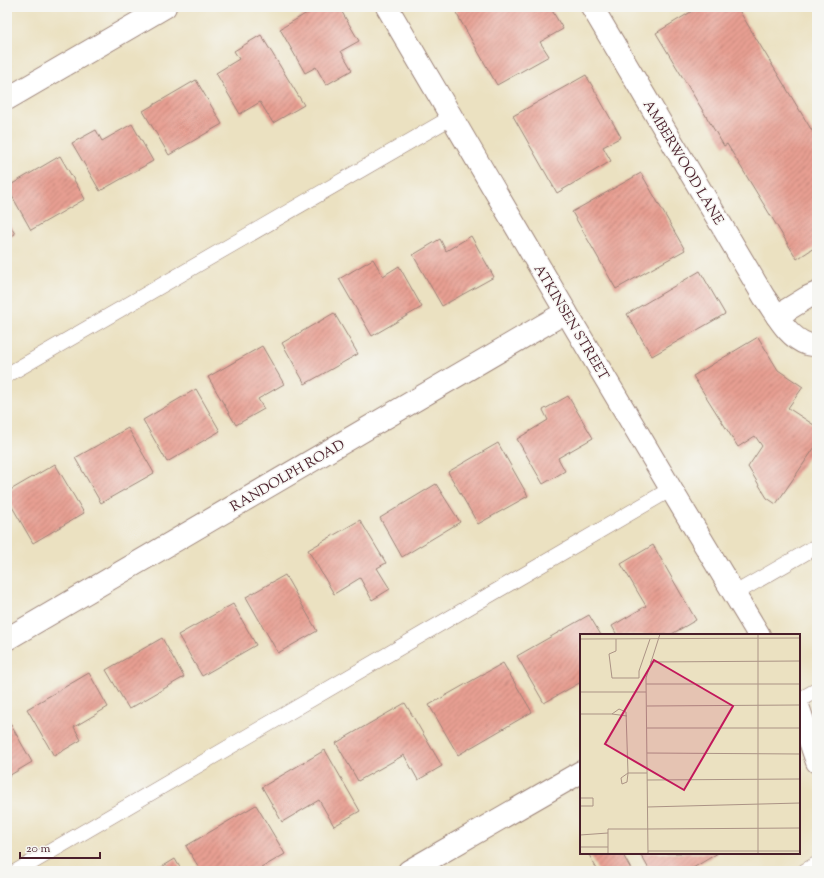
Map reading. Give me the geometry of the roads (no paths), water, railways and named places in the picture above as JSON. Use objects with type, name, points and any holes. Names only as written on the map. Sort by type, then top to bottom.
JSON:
[{"type":"street","points":[[7,99],[165,7]]},
{"type":"street","name":"ATKINSEN STREET","points":[[387,7],[566,312],[758,634]]},
{"type":"street","name":"AMBERWOOD LANE","points":[[592,7],[764,297],[784,326],[795,337],[817,346]]},
{"type":"street","points":[[777,316],[817,293]]},
{"type":"street","name":"RANDOLPH ROAD","points":[[7,639],[566,312]]},
{"type":"street","points":[[800,712],[817,762]]},
{"type":"street","points":[[409,871],[580,773]]},
{"type":"lane","points":[[7,375],[452,117]]},
{"type":"lane","points":[[17,871],[671,489]]},
{"type":"lane","points":[[734,594],[817,546]]},
{"type":"lane","points":[[800,699],[817,690]]},
{"type":"lane","points":[[805,871],[817,864]]}]
